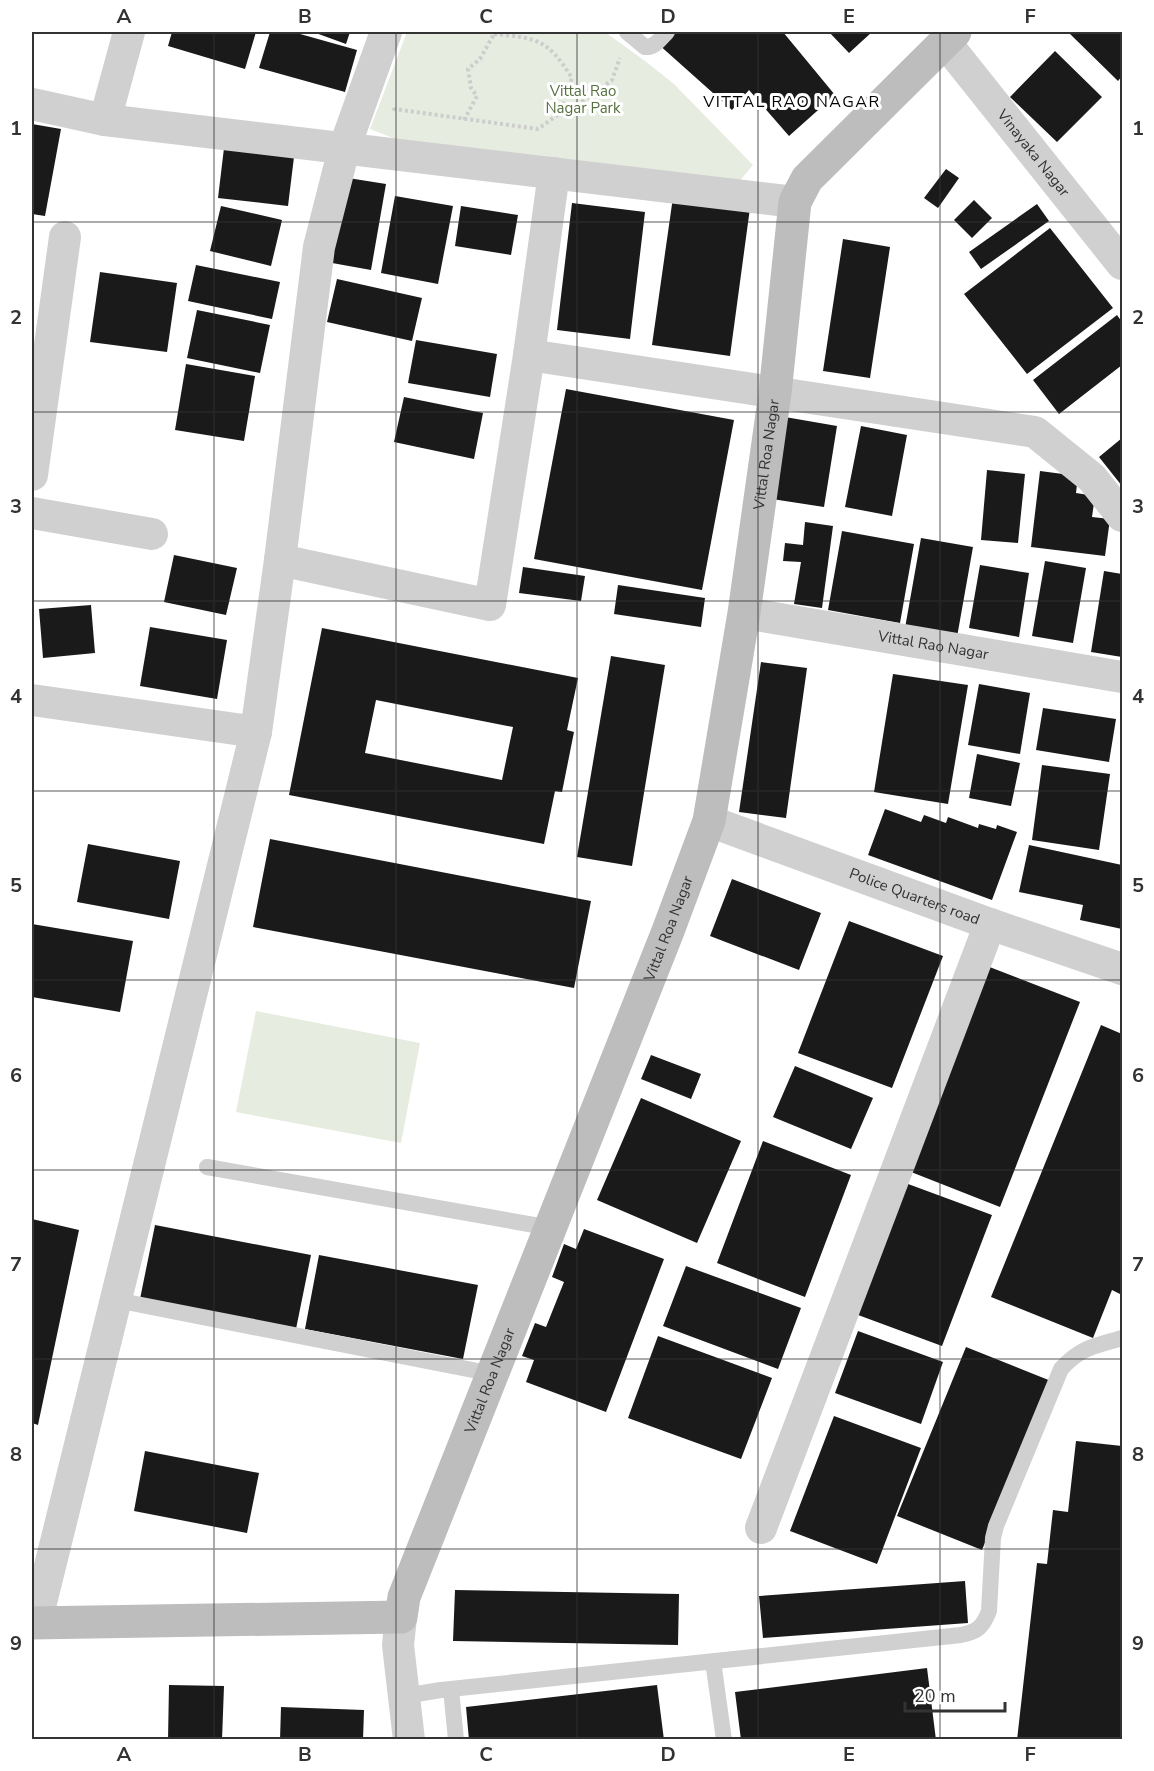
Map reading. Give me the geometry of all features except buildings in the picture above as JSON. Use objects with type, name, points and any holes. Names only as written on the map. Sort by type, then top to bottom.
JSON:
[{"type":"street","points":[[105,120],[129,32]]},
{"type":"street","points":[[386,32],[344,149],[319,247],[256,732],[34,1623],[401,1617],[398,1645],[408,1740]]},
{"type":"street","points":[[32,104],[105,120],[795,202],[807,179],[950,37]]},
{"type":"street","name":"Vinayaka Nagar","points":[[950,37],[1122,264]]},
{"type":"street","points":[[280,560],[490,605],[529,355],[554,173]]},
{"type":"street","name":"Vittal Roa Nagar","points":[[401,1617],[404,1597],[668,931],[709,821],[744,612],[775,393],[795,202]]},
{"type":"street","points":[[32,475],[65,237]]},
{"type":"street","points":[[529,355],[1035,432],[1092,478],[1122,516]]},
{"type":"street","points":[[32,513],[152,534]]},
{"type":"street","name":"Vittal Rao Nagar","points":[[744,612],[1122,677]]},
{"type":"street","points":[[32,700],[256,732]]},
{"type":"street","name":"Police Quarters road","points":[[709,821],[990,924],[1122,969]]},
{"type":"street","points":[[761,1528],[990,924]]},
{"type":"lane","points":[[627,32],[648,48],[652,47],[667,32]]},
{"type":"lane","points":[[207,1167],[551,1228]]},
{"type":"lane","points":[[116,1300],[493,1374]]},
{"type":"lane","points":[[404,1696],[451,1689],[961,1635],[980,1629],[989,1611],[993,1538],[996,1526],[1061,1369],[1072,1357],[1088,1348],[1122,1338]]},
{"type":"lane","points":[[712,1661],[724,1740]]},
{"type":"lane","points":[[451,1689],[456,1740]]},
{"type":"path","points":[[464,120],[477,96],[471,88],[468,69],[480,58],[494,33],[522,36],[544,44],[561,61],[572,78],[560,113]]},
{"type":"path","points":[[396,99],[394,110],[538,129],[612,80],[620,54]]},
{"type":"green space","name":"Vittal Rao Nagar Park","points":[[407,32],[605,32],[674,84],[753,165],[736,185],[398,140],[370,129]]},
{"type":"green space","points":[[256,1011],[420,1043],[401,1143],[236,1112]]},
{"type":"district","name":"VITTAL RAO NAGAR","points":[[792,101]]}]
